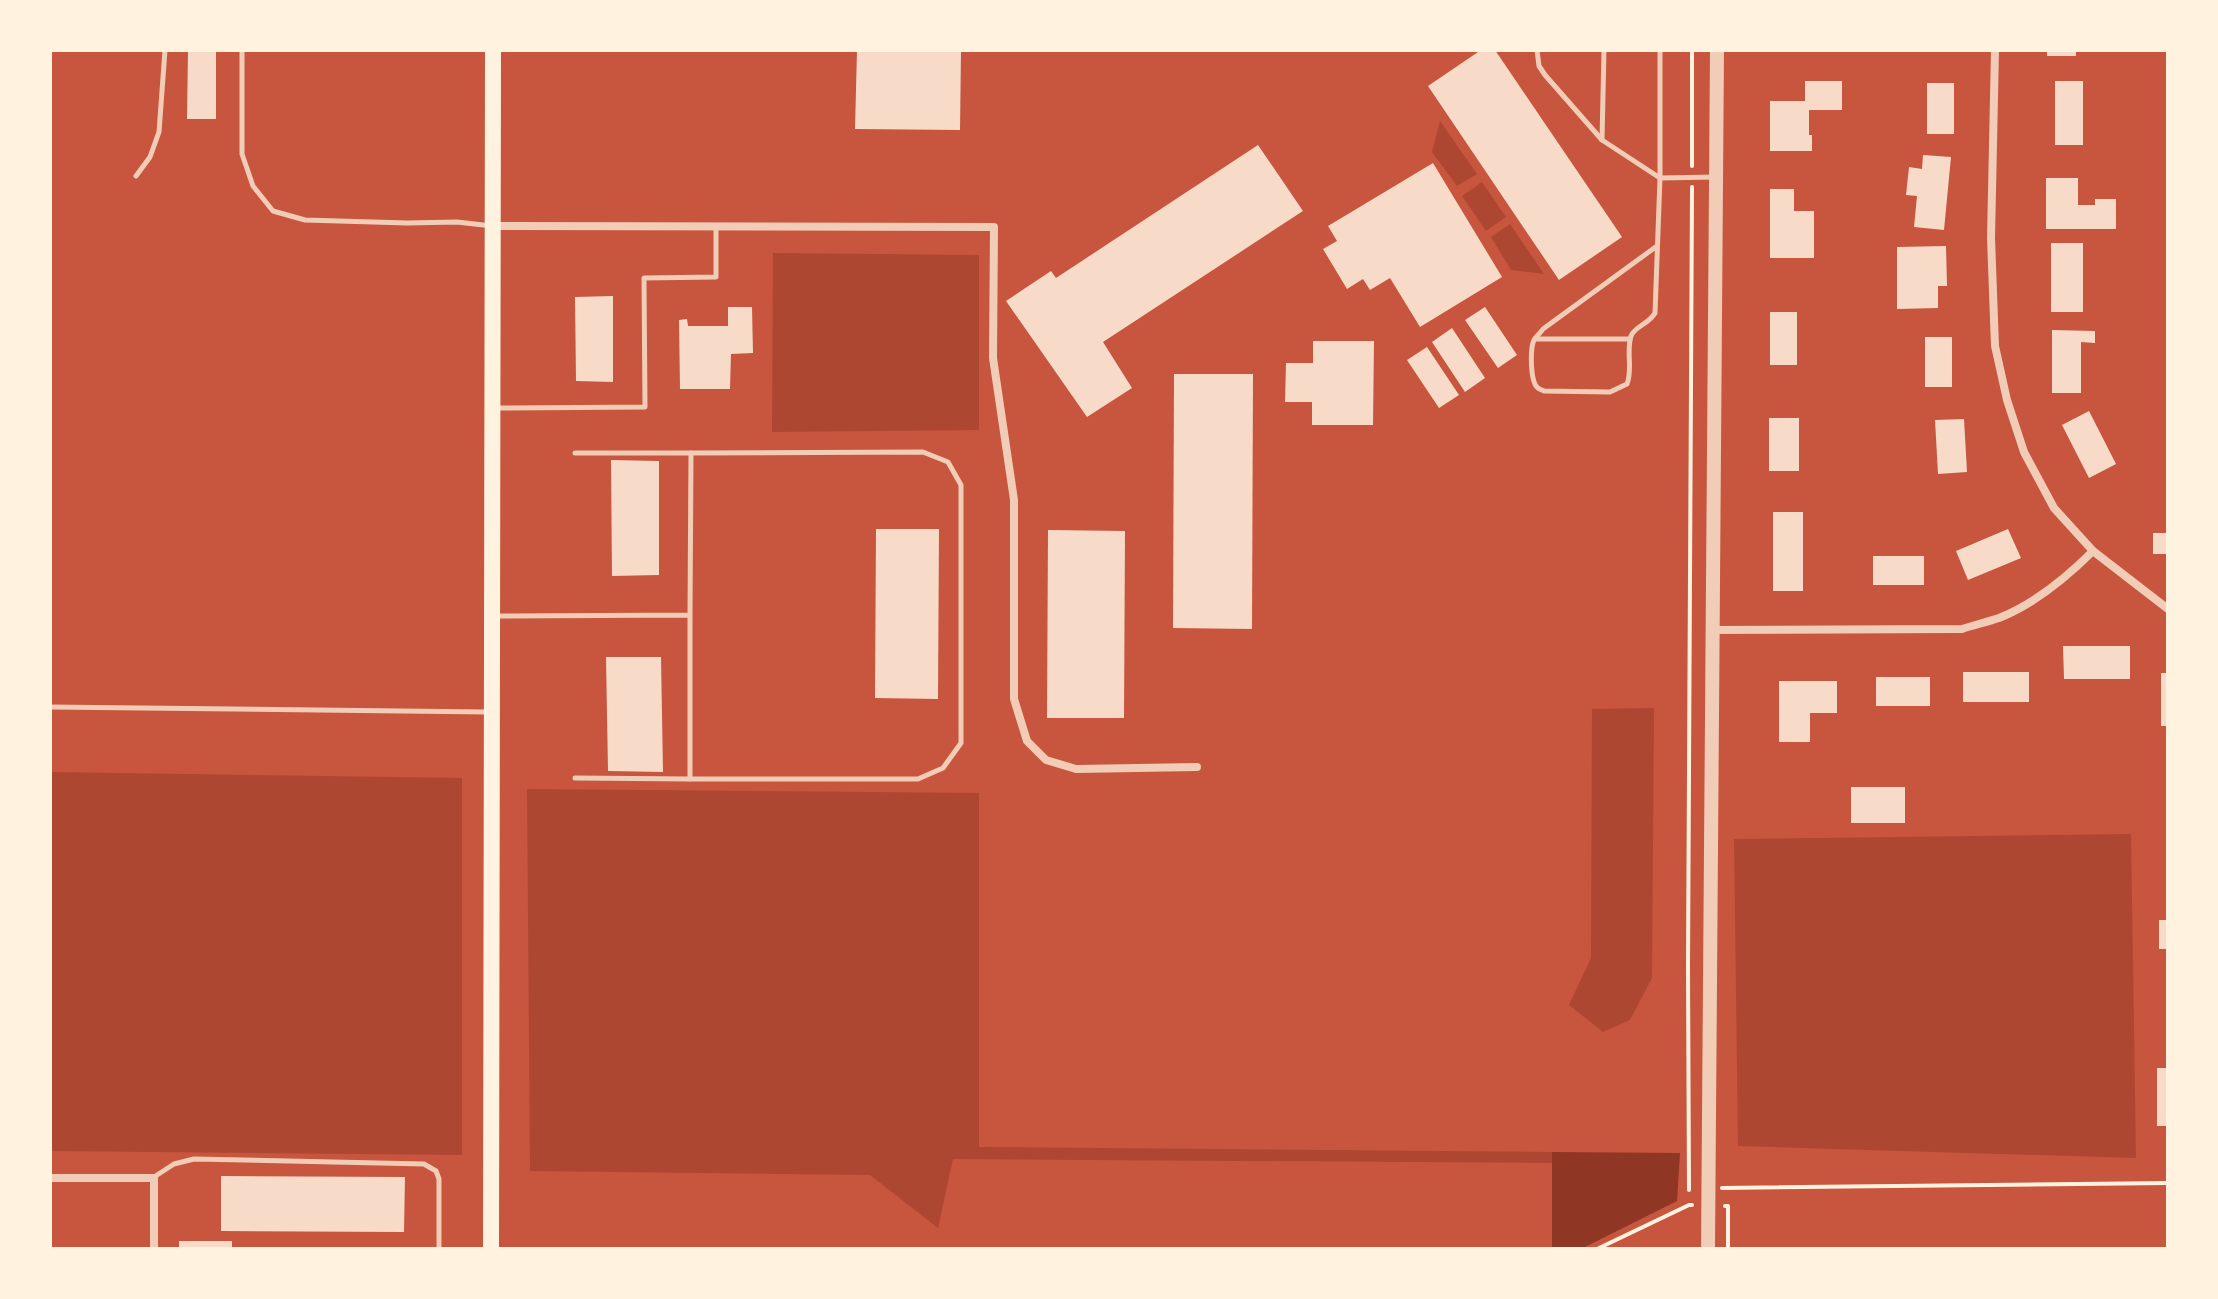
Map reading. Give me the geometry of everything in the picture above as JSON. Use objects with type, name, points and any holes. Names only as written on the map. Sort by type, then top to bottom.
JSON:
[{"type":"main road","points":[[491,1249],[493,50]]},
{"type":"street","points":[[1708,1249],[1717,50]]},
{"type":"street","points":[[1995,50],[1991,238],[1995,346],[2007,400],[2024,452],[2054,508],[2093,551],[2168,609]]},
{"type":"street","points":[[493,226],[994,227],[993,358],[1014,500],[1014,699],[1027,741],[1046,760],[1076,769],[1197,767]]},
{"type":"street","points":[[1711,630],[1962,629],[1998,618],[2033,601],[2093,551]]},
{"type":"street","points":[[50,1178],[154,1178],[154,1249]]},
{"type":"lane","points":[[136,176],[150,157],[159,132],[165,50]]},
{"type":"lane","points":[[242,50],[242,154],[253,186],[273,211],[305,220],[457,222],[493,226]]},
{"type":"lane","points":[[1537,50],[1539,66],[1545,75],[1602,140],[1660,178],[1716,177]]},
{"type":"lane","points":[[1602,140],[1604,50]]},
{"type":"lane","points":[[1657,246],[1543,329],[1534,339],[1532,374],[1538,389],[1610,392],[1627,384],[1630,378],[1630,339],[1633,332],[1652,319],[1655,313],[1660,178],[1660,50]]},
{"type":"lane","points":[[492,408],[645,407],[644,278],[716,277],[716,227]]},
{"type":"lane","points":[[1534,339],[1630,339]]},
{"type":"lane","points":[[575,453],[923,452],[948,462],[961,485],[961,743],[943,768],[918,779],[575,778]]},
{"type":"lane","points":[[690,779],[691,453]]},
{"type":"lane","points":[[492,616],[690,615]]},
{"type":"lane","points":[[50,707],[492,712]]},
{"type":"lane","points":[[154,1178],[174,1164],[194,1159],[424,1164],[436,1171],[439,1179],[439,1249]]},
{"type":"path","points":[[1689,1189],[1692,50]]},
{"type":"path","points":[[1710,1188],[2168,1183]]},
{"type":"path","points":[[1597,1249],[1689,1205]]},
{"type":"path","points":[[1728,1206],[1728,1249]]},
{"type":"shaded area","points":[[1440,121],[1477,174],[1457,186],[1432,152]]},
{"type":"shaded area","points":[[1482,182],[1506,217],[1486,231],[1462,196]]},
{"type":"shaded area","points":[[1510,224],[1544,274],[1511,270],[1491,237]]},
{"type":"shaded area","points":[[773,253],[979,255],[979,430],[772,432]]},
{"type":"shaded area","points":[[1654,708],[1652,978],[1630,1020],[1603,1032],[1569,1005],[1591,958],[1592,709]]},
{"type":"shaded area","points":[[50,772],[462,778],[462,1155],[50,1151]]},
{"type":"shaded area","points":[[527,789],[979,793],[979,1147],[1552,1152],[1552,1163],[953,1159],[938,1228],[870,1175],[530,1171]]},
{"type":"shaded area","points":[[2131,834],[2136,1158],[1738,1146],[1734,839]]},
{"type":"shaded area","points":[[1552,1152],[1680,1153],[1677,1201],[1581,1249],[1552,1249]]},
{"type":"building","points":[[188,50],[216,50],[216,119],[187,119]]},
{"type":"building","points":[[857,50],[961,50],[960,130],[855,129]]},
{"type":"building","points":[[1481,50],[1495,50],[1622,237],[1559,280],[1428,86]]},
{"type":"building","points":[[2047,50],[2076,50],[2076,56],[2047,56]]},
{"type":"building","points":[[1805,81],[1842,81],[1842,110],[1809,110],[1812,151],[1770,151],[1770,101],[1805,101]]},
{"type":"building","points":[[2055,81],[2083,81],[2083,145],[2055,145]]},
{"type":"building","points":[[1927,83],[1954,83],[1954,134],[1927,134]]},
{"type":"building","points":[[1258,145],[1303,211],[1103,342],[1132,388],[1087,417],[1006,301],[1051,271],[1056,278]]},
{"type":"building","points":[[1923,155],[1951,157],[1944,230],[1914,227],[1917,196],[1906,195],[1909,167],[1922,169]]},
{"type":"building","points":[[1433,163],[1502,277],[1420,327],[1390,278],[1370,290],[1363,279],[1347,289],[1323,249],[1337,241],[1328,226]]},
{"type":"building","points":[[2046,178],[2078,178],[2078,205],[2095,205],[2095,199],[2116,199],[2116,229],[2046,229]]},
{"type":"building","points":[[1770,189],[1794,189],[1794,211],[1814,211],[1814,258],[1770,258]]},
{"type":"building","points":[[2051,243],[2083,243],[2083,312],[2051,312]]},
{"type":"building","points":[[1946,246],[1947,286],[1938,286],[1938,308],[1897,309],[1897,247]]},
{"type":"building","points":[[613,296],[613,382],[576,381],[575,297]]},
{"type":"building","points":[[728,307],[752,307],[753,353],[731,354],[730,389],[680,389],[679,320],[687,319],[688,326],[728,326]]},
{"type":"building","points":[[1485,307],[1517,355],[1498,368],[1465,320]]},
{"type":"building","points":[[1770,312],[1797,312],[1797,365],[1770,365]]},
{"type":"building","points":[[1452,328],[1485,378],[1465,392],[1432,342]]},
{"type":"building","points":[[2052,330],[2095,331],[2095,343],[2081,342],[2081,393],[2052,393]]},
{"type":"building","points":[[1925,337],[1952,337],[1952,387],[1925,387]]},
{"type":"building","points":[[1313,341],[1374,341],[1373,425],[1312,425],[1312,402],[1285,402],[1286,363],[1313,363]]},
{"type":"building","points":[[1427,347],[1459,395],[1439,408],[1407,360]]},
{"type":"building","points":[[1174,374],[1253,374],[1252,629],[1173,628]]},
{"type":"building","points":[[2089,411],[2116,464],[2089,478],[2062,425]]},
{"type":"building","points":[[1769,418],[1799,418],[1799,471],[1769,471]]},
{"type":"building","points":[[1964,419],[1967,472],[1938,474],[1935,420]]},
{"type":"building","points":[[611,460],[659,461],[659,575],[612,576]]},
{"type":"building","points":[[1773,512],[1803,512],[1803,591],[1773,591]]},
{"type":"building","points":[[876,529],[939,529],[938,699],[875,698]]},
{"type":"building","points":[[2008,529],[2021,558],[1968,580],[1956,551]]},
{"type":"building","points":[[1048,530],[1125,531],[1124,718],[1047,718]]},
{"type":"building","points":[[2153,533],[2168,533],[2168,554],[2153,554]]},
{"type":"building","points":[[1873,556],[1924,556],[1924,585],[1873,585]]},
{"type":"building","points":[[2063,646],[2130,646],[2130,679],[2064,679]]},
{"type":"building","points":[[606,657],[661,657],[663,772],[608,771]]},
{"type":"building","points":[[1963,672],[2029,672],[2029,702],[1963,702]]},
{"type":"building","points":[[2161,673],[2168,673],[2168,726],[2161,726]]},
{"type":"building","points":[[1876,677],[1930,677],[1930,706],[1876,706]]},
{"type":"building","points":[[1779,681],[1837,681],[1837,713],[1810,713],[1810,742],[1779,742]]},
{"type":"building","points":[[1851,787],[1905,787],[1905,823],[1851,823]]},
{"type":"building","points":[[2159,920],[2168,920],[2168,949],[2159,949]]},
{"type":"building","points":[[2157,1068],[2168,1068],[2168,1126],[2157,1126]]},
{"type":"building","points":[[221,1176],[405,1177],[404,1232],[221,1231]]},
{"type":"building","points":[[179,1241],[232,1241],[232,1249],[179,1249]]}]
